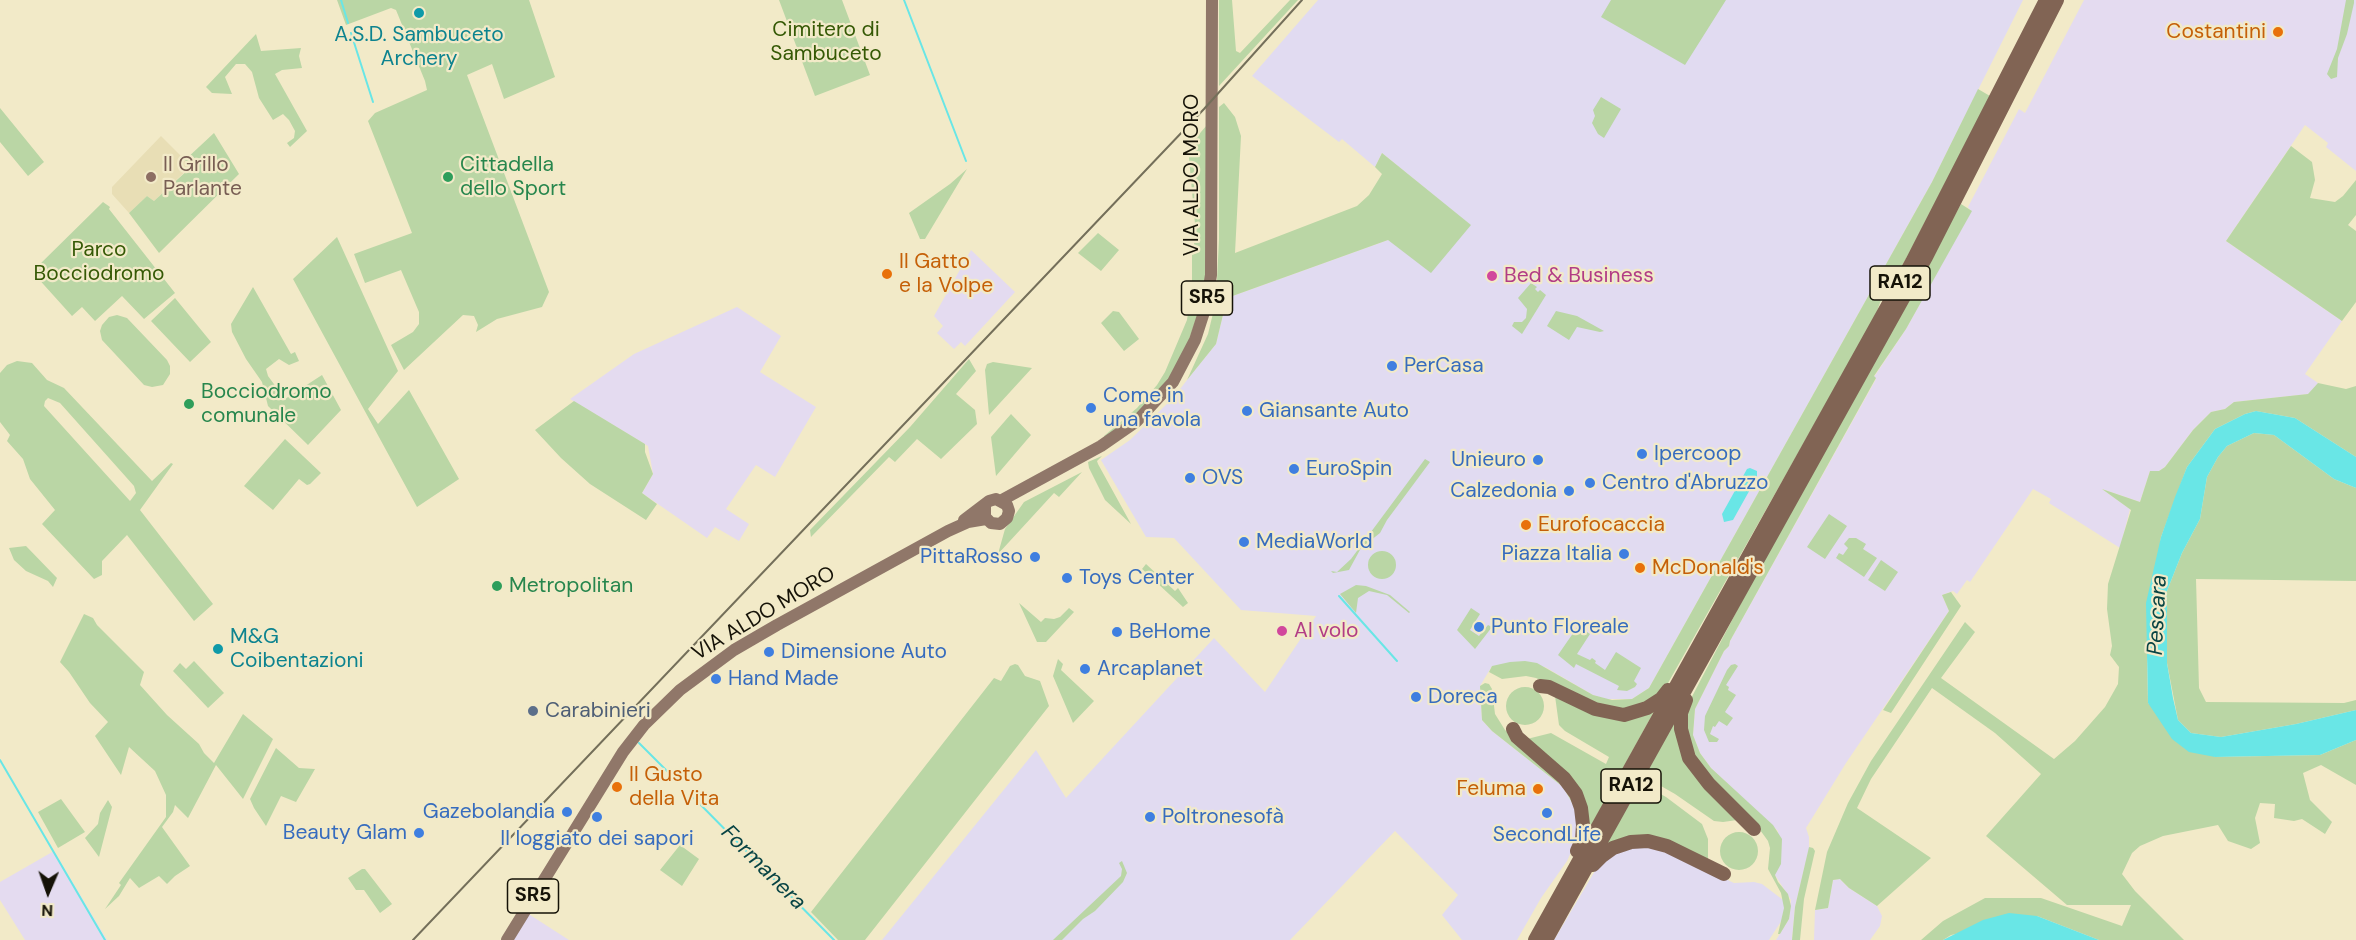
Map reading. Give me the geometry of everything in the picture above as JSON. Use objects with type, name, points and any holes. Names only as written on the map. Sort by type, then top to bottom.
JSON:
[{"type":"highway","name":"RA12","points":[[1546,940],[1916,254],[2046,0]]},
{"type":"highway","name":"RA12","points":[[1535,940],[1926,257],[2057,0]]},
{"type":"highway","points":[[1540,686],[1549,687],[1595,709],[1624,715],[1639,712],[1654,704],[1667,691],[1675,678],[1688,675],[1691,688],[1681,713],[1685,751],[1696,769],[1754,829]]},
{"type":"highway","points":[[1513,729],[1517,737],[1564,778],[1579,801],[1583,814],[1583,834],[1581,845],[1570,866],[1570,877]]},
{"type":"highway","points":[[1571,895],[1580,889],[1602,856],[1613,848],[1631,842],[1658,843],[1724,874]]},
{"type":"main road","name":"VIA ALDO MORO","points":[[1005,505],[1032,484],[1108,442],[1137,422],[1173,382],[1201,325],[1210,282],[1212,0]]},
{"type":"main road","name":"SR5","points":[[991,500],[1005,505],[1007,518],[1002,523],[993,524],[986,513],[991,500]]},
{"type":"main road","name":"VIA ALDO MORO","points":[[507,940],[590,802],[623,752],[644,725],[680,690],[737,648],[948,531],[986,513]]},
{"type":"shaded area","points":[[1318,0],[2023,0],[1932,182],[1649,688],[1632,699],[1605,699],[1593,695],[1545,667],[1492,666],[1480,686],[1482,720],[1492,731],[1563,787],[1574,806],[1580,832],[1567,861],[1541,898],[1517,940],[1462,940],[1442,915],[1458,895],[1395,831],[1290,940],[882,940],[1036,750],[1066,798],[1214,638],[1265,692],[1316,616],[1241,610],[1174,538],[1146,537],[1101,460],[1130,440],[1174,397],[1216,344],[1227,298],[1388,240],[1470,225],[1382,153],[1375,167],[1342,139],[1339,142],[1252,76]]},
{"type":"shaded area","points":[[2084,0],[2356,0],[2356,171],[2326,147],[2328,143],[2305,125],[2226,241],[2342,321],[2305,374],[2318,383],[2309,394],[2234,402],[2225,409],[2211,412],[2193,430],[2165,467],[2159,471],[2150,471],[2140,502],[2102,489],[2130,509],[2120,548],[2049,503],[2051,499],[2033,489],[1970,582],[1967,580],[1957,594],[1953,591],[1942,595],[1949,611],[1846,763],[1806,828],[1809,849],[1795,907],[1792,940],[1776,940],[1789,919],[1791,900],[1775,875],[1778,831],[1711,768],[1700,753],[1693,735],[1695,709],[1724,651],[1729,646],[1876,379],[1874,377],[1906,329],[1971,211],[1968,207],[2019,109],[2025,113]]},
{"type":"shaded area","name":"Il Grillo Parlante","points":[[161,136],[191,166],[154,201],[147,196],[129,213],[112,194],[112,187]]},
{"type":"shaded area","points":[[971,250],[1015,292],[965,346],[961,342],[954,349],[937,333],[943,326],[934,316]]},
{"type":"shaded area","points":[[737,307],[781,336],[760,372],[816,407],[775,477],[756,465],[726,509],[749,524],[739,541],[715,527],[707,538],[642,493],[653,474],[648,446],[570,399],[634,354]]},
{"type":"shaded area","points":[[1655,846],[1734,883],[1762,884],[1791,906],[1769,940],[1554,940],[1602,859],[1626,848]]},
{"type":"shaded area","points":[[54,851],[107,940],[25,940],[0,900],[0,882]]},
{"type":"shaded area","points":[[1840,879],[1849,888],[1877,906],[1882,916],[1880,926],[1870,940],[1814,940],[1815,910],[1828,908],[1833,880]]},
{"type":"shaded area","points":[[527,913],[569,940],[511,940]]},
{"type":"green space","name":"Cittadella dello Sport","points":[[337,0],[529,0],[555,77],[504,99],[492,64],[467,75],[549,292],[542,307],[497,319],[476,332],[478,325],[474,316],[463,315],[404,370],[391,345],[413,332],[419,324],[419,312],[401,270],[365,283],[354,254],[412,233],[368,121],[375,113],[427,90],[396,10],[391,8],[346,25]]},
{"type":"green space","name":"Cimitero di Sambuceto","points":[[779,0],[842,0],[870,75],[815,96]]},
{"type":"green space","points":[[1219,0],[1232,0],[1236,51],[1240,53],[1290,0],[1298,0],[1219,86]]},
{"type":"green space","points":[[1611,0],[1726,0],[1685,65],[1601,17]]},
{"type":"green space","points":[[2346,0],[2354,0],[2354,3],[2347,34],[2338,58],[2337,77],[2331,79],[2327,74],[2337,49]]},
{"type":"green space","points":[[256,34],[261,51],[301,48],[299,56],[302,68],[282,70],[275,74],[307,131],[290,147],[287,143],[294,138],[295,131],[283,114],[273,120],[259,98],[252,72],[245,64],[236,64],[225,77],[232,94],[212,93],[206,87]]},
{"type":"green space","points":[[1978,89],[1990,96],[1906,259],[1883,294],[1875,317],[1668,683],[1655,699],[1615,712],[1536,678],[1526,676],[1502,679],[1489,672],[1492,666],[1510,662],[1537,663],[1593,695],[1612,700],[1632,699],[1649,688],[1932,182]]},
{"type":"green space","points":[[1601,97],[1621,109],[1604,138],[1598,134],[1592,123],[1595,116],[1593,110]]},
{"type":"green space","points":[[1224,103],[1235,117],[1241,136],[1235,253],[1357,206],[1369,195],[1382,174],[1375,167],[1382,153],[1471,225],[1431,273],[1388,240],[1227,298],[1216,344],[1187,380],[1208,334],[1216,301],[1219,239],[1219,107]]},
{"type":"green space","points":[[0,108],[44,162],[28,176],[0,142]]},
{"type":"green space","points":[[1207,125],[1204,295],[1180,367],[1150,405],[1106,440],[1104,436],[1137,408],[1157,385],[1165,372],[1187,320],[1192,287],[1192,253],[1196,235],[1188,147]]},
{"type":"green space","points":[[214,133],[239,174],[159,253],[129,213],[147,196],[154,201],[191,167],[185,160]]},
{"type":"green space","points":[[2291,146],[2312,162],[2315,180],[2310,198],[2335,202],[2356,180],[2356,215],[2348,225],[2356,231],[2356,302],[2342,321],[2226,241]]},
{"type":"green space","points":[[967,169],[925,239],[920,239],[909,213]]},
{"type":"green space","name":"Parco Bocciodromo","points":[[103,202],[110,207],[109,209],[175,293],[144,319],[122,296],[95,321],[82,307],[72,316],[35,275],[37,267]]},
{"type":"green space","points":[[1961,204],[1972,211],[1906,329],[1874,376],[1876,378],[1729,646],[1724,651],[1695,709],[1693,735],[1700,753],[1711,768],[1773,825],[1782,839],[1781,864],[1775,875],[1788,894],[1791,906],[1789,919],[1778,934],[1784,908],[1781,893],[1768,869],[1770,848],[1768,841],[1755,823],[1707,776],[1690,753],[1686,708],[1762,563]]},
{"type":"green space","points":[[1098,233],[1119,250],[1101,271],[1078,253]]},
{"type":"green space","points":[[337,237],[398,371],[368,409],[378,424],[409,390],[459,479],[417,507],[293,279]]},
{"type":"green space","points":[[1531,283],[1537,287],[1535,289],[1538,292],[1540,290],[1546,295],[1522,334],[1512,326],[1514,322],[1522,322],[1526,318],[1527,309],[1518,298]]},
{"type":"green space","points":[[253,287],[291,354],[295,352],[299,361],[289,365],[279,359],[266,369],[268,376],[285,399],[322,375],[341,410],[308,445],[268,406],[262,382],[246,359],[232,332],[231,324]]},
{"type":"green space","points":[[175,298],[211,342],[190,362],[151,321]]},
{"type":"green space","points":[[1113,311],[1119,312],[1139,339],[1124,351],[1101,323]]},
{"type":"green space","points":[[1556,311],[1577,316],[1604,331],[1577,327],[1569,340],[1547,326]]},
{"type":"green space","points":[[117,315],[127,318],[167,360],[170,374],[163,385],[152,387],[144,385],[102,340],[100,331],[102,325],[109,317]]},
{"type":"green space","points":[[969,359],[976,371],[956,394],[975,410],[977,424],[941,459],[917,439],[895,462],[889,457],[811,537],[810,530],[910,427]]},
{"type":"green space","points":[[17,361],[32,363],[47,380],[64,388],[152,481],[171,463],[173,464],[140,510],[213,604],[194,621],[127,535],[102,561],[102,575],[94,579],[42,524],[55,510],[30,479],[23,459],[7,441],[10,435],[0,422],[0,373],[7,365]],"holes":[[[48,398],[60,403],[134,486],[136,493],[130,501],[44,406]]]},
{"type":"green space","points":[[993,362],[1032,368],[989,415],[985,370],[987,364]]},
{"type":"green space","points":[[2318,383],[2346,389],[2356,386],[2356,457],[2295,418],[2256,411],[2215,429],[2187,467],[2161,537],[2147,663],[2148,703],[2215,757],[2320,755],[2356,740],[2356,785],[2321,765],[2303,773],[2310,800],[2332,822],[2325,834],[2302,819],[2294,821],[2274,818],[2275,804],[2260,803],[2255,818],[2260,843],[2251,849],[2228,841],[2218,825],[2163,836],[2140,846],[2132,853],[2122,874],[2135,891],[2184,940],[2099,940],[2037,916],[1951,935],[1943,940],[1921,940],[1943,921],[1985,898],[2041,898],[2122,926],[2131,905],[2067,905],[1986,836],[2041,774],[1995,733],[1932,688],[1871,779],[1857,808],[1931,858],[1877,906],[1849,888],[1840,879],[1833,880],[1828,908],[1815,910],[1827,852],[1848,803],[1871,761],[1965,622],[1975,632],[1941,678],[2054,759],[2075,741],[2105,707],[2118,684],[2119,667],[2110,655],[2112,646],[2107,609],[2108,584],[2131,510],[2102,489],[2140,502],[2150,471],[2159,471],[2165,467],[2193,430],[2211,412],[2225,409],[2234,402],[2308,394]]},
{"type":"green space","points":[[574,401],[645,444],[645,452],[653,474],[642,493],[657,504],[646,520],[590,484],[535,430]]},
{"type":"green space","points":[[1011,414],[1031,435],[996,476],[991,437]]},
{"type":"green space","points":[[2254,433],[2274,435],[2334,479],[2356,488],[2356,581],[2196,579],[2199,688],[2206,702],[2344,703],[2356,700],[2356,710],[2296,724],[2221,737],[2191,733],[2178,720],[2167,663],[2167,591],[2182,553],[2200,519],[2207,477],[2218,457],[2227,446]]},
{"type":"green space","points":[[285,439],[321,473],[307,485],[299,479],[273,510],[244,486]]},
{"type":"green space","points":[[1102,456],[1097,461],[1098,464],[1131,524],[1105,500],[1089,468],[1088,462]]},
{"type":"green space","points":[[1425,459],[1430,462],[1380,533],[1361,548],[1349,570],[1333,573],[1331,571],[1337,572],[1351,559]]},
{"type":"green space","points":[[1082,472],[1059,497],[1054,493],[998,554],[1005,529],[1024,502]]},
{"type":"green space","points":[[1829,514],[1847,526],[1825,559],[1807,547]]},
{"type":"green space","points":[[1849,538],[1856,538],[1866,544],[1863,549],[1877,558],[1864,577],[1836,558],[1839,553],[1843,555],[1848,548],[1844,544]]},
{"type":"green space","points":[[26,546],[57,578],[53,587],[48,581],[26,571],[14,560],[9,548]]},
{"type":"green space","points":[[1382,551],[1392,555],[1396,565],[1392,575],[1382,579],[1372,575],[1368,565],[1372,555]]},
{"type":"green space","points":[[1881,560],[1898,572],[1885,591],[1868,580]]},
{"type":"green space","points":[[1146,564],[1175,591],[1178,588],[1188,603],[1183,607],[1142,569]]},
{"type":"green space","points":[[1356,585],[1366,586],[1390,595],[1410,612],[1387,595],[1369,591],[1358,598],[1356,613],[1340,594]]},
{"type":"green space","points":[[1951,592],[1961,606],[1891,713],[1883,710],[1949,611],[1942,595]]},
{"type":"green space","points":[[1019,603],[1041,622],[1045,618],[1060,617],[1069,608],[1074,612],[1046,642],[1037,642]]},
{"type":"green space","points":[[1471,608],[1480,614],[1470,630],[1479,636],[1488,625],[1492,627],[1475,649],[1457,630]]},
{"type":"green space","points":[[84,614],[93,618],[97,625],[144,672],[140,685],[167,715],[199,744],[214,763],[243,714],[273,739],[243,799],[216,765],[188,818],[175,805],[173,812],[162,827],[190,866],[167,884],[159,876],[139,888],[130,878],[119,896],[105,909],[121,885],[119,883],[166,817],[166,795],[155,771],[129,747],[121,775],[95,736],[108,722],[90,703],[60,662]]},
{"type":"green space","points":[[1578,626],[1590,634],[1577,654],[1590,660],[1592,658],[1605,670],[1616,652],[1641,668],[1634,681],[1637,684],[1635,687],[1627,691],[1617,690],[1619,686],[1576,664],[1574,668],[1558,655]]},
{"type":"green space","points":[[1058,659],[1063,664],[1061,670],[1094,701],[1073,723],[1053,676]]},
{"type":"green space","points":[[194,661],[224,693],[208,708],[173,671],[180,663],[186,669]]},
{"type":"green space","points":[[1015,664],[1025,676],[1040,681],[1049,706],[865,940],[838,940],[811,912],[994,678],[1001,681],[1010,666]]},
{"type":"green space","points":[[1735,664],[1738,666],[1726,685],[1729,687],[1728,690],[1736,695],[1725,712],[1733,718],[1727,726],[1719,721],[1715,727],[1713,726],[1710,734],[1719,739],[1717,742],[1709,742],[1704,730],[1705,716],[1727,670]]},
{"type":"green space","points":[[1485,683],[1489,684],[1492,689],[1495,714],[1505,730],[1553,772],[1574,796],[1577,823],[1574,806],[1563,787],[1492,731],[1482,720],[1480,686]]},
{"type":"green space","points":[[1525,687],[1539,692],[1544,706],[1539,720],[1525,725],[1511,720],[1506,706],[1511,692]]},
{"type":"green space","points":[[1555,696],[1587,710],[1656,708],[1588,831],[1587,820],[1527,739],[1551,733],[1606,764],[1609,757],[1565,731],[1559,725]]},
{"type":"green space","points":[[1676,719],[1678,736],[1737,820],[1714,821],[1647,778],[1644,785],[1666,797],[1702,824],[1708,839],[1708,861],[1667,843],[1606,848],[1606,843]]},
{"type":"green space","points":[[276,748],[299,768],[315,769],[296,802],[281,796],[266,826],[250,799]]},
{"type":"green space","points":[[61,799],[85,832],[58,848],[38,812]]},
{"type":"green space","points":[[108,800],[112,807],[99,857],[85,838],[98,824],[100,813]]},
{"type":"green space","points":[[1739,832],[1753,837],[1758,851],[1753,865],[1739,870],[1725,865],[1720,851],[1725,837]]},
{"type":"green space","points":[[680,845],[699,859],[682,886],[660,870]]},
{"type":"green space","points":[[1809,847],[1815,851],[1804,899],[1800,940],[1792,940],[1795,907]]},
{"type":"green space","points":[[1122,861],[1127,873],[1123,882],[1062,940],[1053,940],[1121,876],[1122,869],[1119,863]]},
{"type":"green space","points":[[365,869],[392,904],[380,913],[364,890],[356,890],[348,878]]},
{"type":"water","name":"Pescara","points":[[2256,411],[2295,418],[2356,457],[2356,488],[2334,479],[2274,435],[2254,433],[2227,446],[2207,477],[2200,519],[2182,553],[2167,591],[2167,663],[2173,698],[2178,720],[2191,733],[2221,737],[2296,724],[2356,710],[2356,740],[2320,755],[2215,757],[2189,752],[2172,739],[2148,703],[2146,603],[2161,537],[2175,497],[2187,467],[2215,429]]},
{"type":"water","points":[[1747,469],[1757,471],[1757,477],[1733,520],[1724,522],[1722,514]]},
{"type":"water","points":[[2009,913],[2037,916],[2099,940],[1943,940],[1983,920]]},
{"type":"waterway","name":"Formanera","points":[[341,0],[348,23]]},
{"type":"waterway","points":[[904,0],[966,161]]},
{"type":"waterway","name":"Formanera","points":[[351,33],[373,102]]},
{"type":"waterway","points":[[1339,596],[1397,661]]},
{"type":"waterway","name":"Formanera","points":[[639,743],[676,780]]},
{"type":"waterway","points":[[0,760],[105,940]]},
{"type":"waterway","name":"Formanera","points":[[691,795],[834,940]]},
{"type":"railway","points":[[413,940],[1204,109],[1302,0]]},
{"type":"place","name":"A.S.D. Sambuceto Archery","points":[[419,13]]},
{"type":"place","name":"Costantini","points":[[2278,32]]},
{"type":"place","name":"Il Grillo Parlante","points":[[151,177]]},
{"type":"place","name":"Cittadella dello Sport","points":[[448,177]]},
{"type":"place","name":"Il Gatto e la Volpe","points":[[887,274]]},
{"type":"place","name":"Bed & Business","points":[[1492,276]]},
{"type":"place","name":"PerCasa","points":[[1392,366]]},
{"type":"place","name":"Bocciodromo comunale","points":[[189,404]]},
{"type":"place","name":"Come in una favola","points":[[1091,408]]},
{"type":"place","name":"Giansante Auto","points":[[1247,411]]},
{"type":"place","name":"Ipercoop","points":[[1642,454]]},
{"type":"place","name":"Unieuro","points":[[1538,460]]},
{"type":"place","name":"EuroSpin","points":[[1294,469]]},
{"type":"place","name":"OVS","points":[[1190,478]]},
{"type":"place","name":"Centro d'Abruzzo","points":[[1590,483]]},
{"type":"place","name":"Calzedonia","points":[[1569,491]]},
{"type":"place","name":"Eurofocaccia","points":[[1526,525]]},
{"type":"place","name":"MediaWorld","points":[[1244,542]]},
{"type":"place","name":"Piazza Italia","points":[[1624,554]]},
{"type":"place","name":"PittaRosso","points":[[1035,557]]},
{"type":"place","name":"McDonald's","points":[[1640,568]]},
{"type":"place","name":"Toys Center","points":[[1067,578]]},
{"type":"place","name":"Metropolitan","points":[[497,586]]},
{"type":"place","name":"Punto Floreale","points":[[1479,627]]},
{"type":"place","name":"Al volo","points":[[1282,631]]},
{"type":"place","name":"BeHome","points":[[1117,632]]},
{"type":"place","name":"M&G Coibentazioni","points":[[218,649]]},
{"type":"place","name":"Dimensione Auto","points":[[769,652]]},
{"type":"place","name":"Arcaplanet","points":[[1085,669]]},
{"type":"place","name":"Hand Made","points":[[716,679]]},
{"type":"place","name":"Doreca","points":[[1416,697]]},
{"type":"place","name":"Carabinieri","points":[[533,711]]},
{"type":"place","name":"Il Gusto della Vita","points":[[617,787]]},
{"type":"place","name":"Feluma","points":[[1538,789]]},
{"type":"place","name":"Gazebolandia","points":[[567,812]]},
{"type":"place","name":"SecondLife","points":[[1547,813]]},
{"type":"place","name":"Il loggiato dei sapori","points":[[597,817]]},
{"type":"place","name":"Poltronesofà","points":[[1150,817]]},
{"type":"place","name":"Beauty Glam","points":[[419,833]]}]
